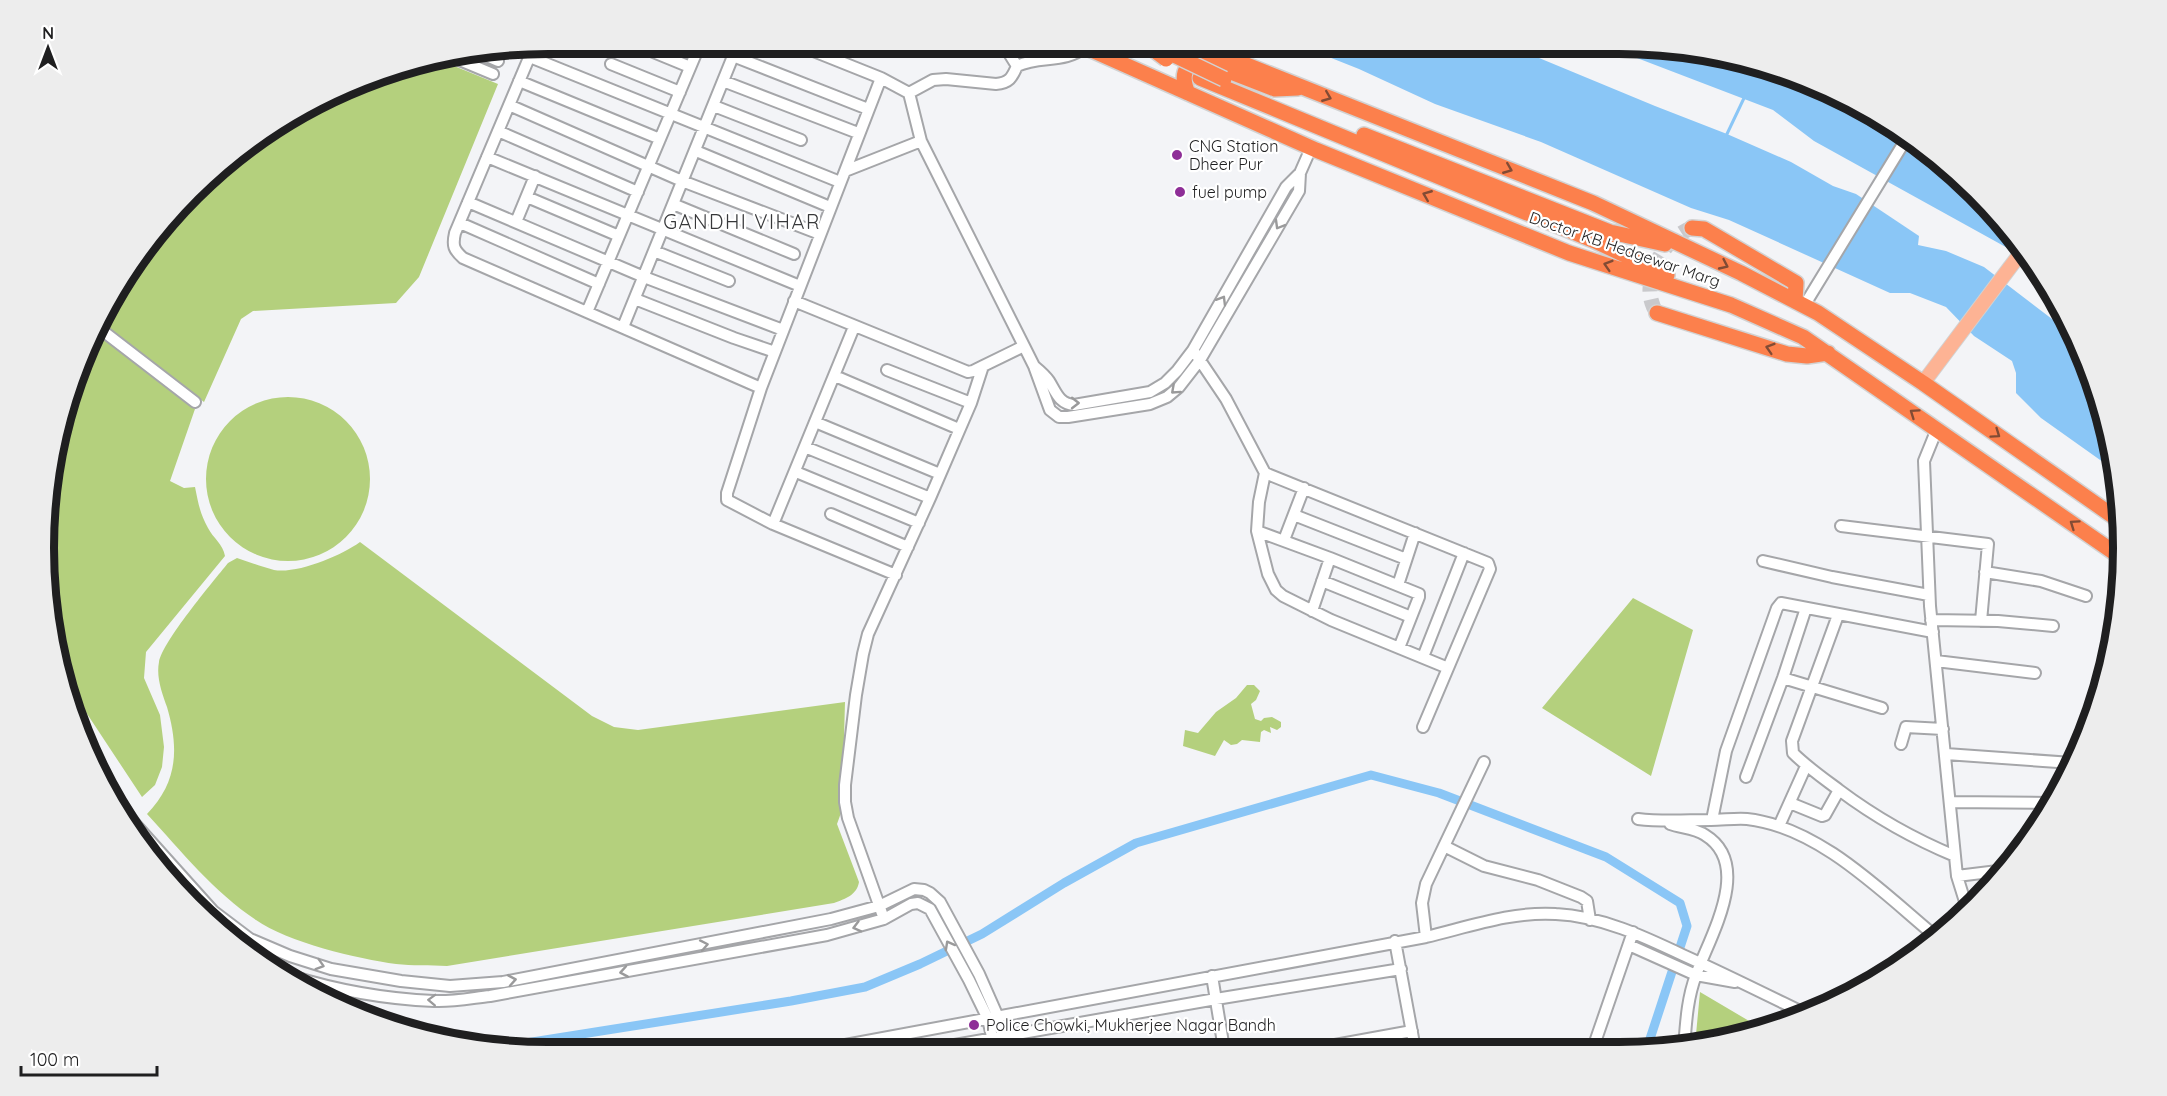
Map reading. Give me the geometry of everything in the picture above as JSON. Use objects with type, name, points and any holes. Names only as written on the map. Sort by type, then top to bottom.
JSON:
[{"type":"highway","name":"Doctor KB Hedgewar Marg","points":[[1100,54],[1311,148],[1569,253],[1731,304],[1803,336],[2113,552]]},
{"type":"highway","points":[[1157,54],[1200,78],[1573,225],[1689,249]]},
{"type":"highway","points":[[1173,54],[1224,80],[1573,225],[1731,304]]},
{"type":"highway","name":"Doctor KB Hedgewar Marg","points":[[1218,54],[1593,203],[1818,313],[1923,383],[2112,515]]},
{"type":"highway","points":[[1188,93],[1184,83],[1187,66],[1200,60],[1275,89],[1305,88]]},
{"type":"highway","points":[[1692,228],[1704,230],[1796,283],[1799,304]]},
{"type":"highway","points":[[1657,313],[1787,354],[1807,356],[1828,353]]},
{"type":"main road","points":[[1923,383],[2018,257]]},
{"type":"street","points":[[658,54],[690,67]]},
{"type":"street","points":[[587,312],[696,54]]},
{"type":"street","points":[[821,54],[881,78],[909,93],[921,141],[1034,366],[1050,410],[1059,417],[1150,404],[1167,397],[1179,387],[1200,360],[1299,191],[1300,172]]},
{"type":"street","points":[[1010,54],[1017,66]]},
{"type":"street","points":[[909,93],[933,80],[1004,83],[1011,80],[1017,66],[1036,60],[1075,54]]},
{"type":"street","points":[[1232,54],[1243,64]]},
{"type":"street","points":[[623,327],[733,56],[868,110]]},
{"type":"street","points":[[490,57],[498,61]]},
{"type":"street","points":[[761,388],[463,258],[454,250],[453,242],[468,202],[530,57],[840,182]]},
{"type":"street","points":[[463,61],[493,74]]},
{"type":"street","points":[[611,63],[680,92]]},
{"type":"street","points":[[881,78],[761,388],[726,497],[729,502],[773,524],[896,575]]},
{"type":"street","points":[[519,81],[660,139]]},
{"type":"street","points":[[723,81],[858,133]]},
{"type":"street","points":[[509,105],[682,181],[820,234]]},
{"type":"street","points":[[714,105],[801,140]]},
{"type":"street","points":[[498,131],[638,192]]},
{"type":"street","points":[[845,171],[921,141]]},
{"type":"street","points":[[1799,304],[1818,282],[1903,144]]},
{"type":"street","points":[[1034,366],[1044,375],[1063,402],[1074,405],[1150,392],[1166,383],[1193,350],[1286,187],[1300,172],[1311,148]]},
{"type":"street","points":[[696,151],[830,207]]},
{"type":"street","points":[[487,157],[800,286]]},
{"type":"street","points":[[516,222],[535,176]]},
{"type":"street","points":[[527,197],[619,236]]},
{"type":"street","points":[[468,202],[644,277],[783,330]]},
{"type":"street","points":[[673,204],[794,254]]},
{"type":"street","points":[[460,223],[599,284]]},
{"type":"street","points":[[654,251],[729,281]]},
{"type":"street","points":[[635,299],[775,352]]},
{"type":"street","points":[[794,302],[968,372],[1024,346]]},
{"type":"street","points":[[773,524],[854,327]]},
{"type":"street","points":[[104,332],[195,402]]},
{"type":"street","points":[[1193,350],[1226,399],[1265,473],[1259,502],[1257,531],[1268,574],[1276,590],[1283,597],[1312,611],[1448,668]]},
{"type":"street","points":[[884,919],[848,818],[845,802],[845,785],[863,654],[874,618],[930,498],[983,366]]},
{"type":"street","points":[[887,370],[970,403]]},
{"type":"street","points":[[835,376],[959,429]]},
{"type":"street","points":[[815,422],[940,474]]},
{"type":"street","points":[[1937,429],[1924,461],[1929,595],[1957,876],[1965,900]]},
{"type":"street","points":[[805,447],[930,498]]},
{"type":"street","points":[[796,472],[919,523]]},
{"type":"street","points":[[1265,473],[1488,563],[1490,569],[1423,727]]},
{"type":"street","points":[[1284,540],[1304,488]]},
{"type":"street","points":[[831,514],[908,547]]},
{"type":"street","points":[[1294,515],[1406,559]]},
{"type":"street","points":[[1841,526],[1988,544],[1981,621]]},
{"type":"street","points":[[1257,531],[1419,594],[1399,648]]},
{"type":"street","points":[[1398,585],[1415,533]]},
{"type":"street","points":[[1423,657],[1464,553]]},
{"type":"street","points":[[1312,611],[1330,558]]},
{"type":"street","points":[[1763,561],[1832,577],[1929,595]]},
{"type":"street","points":[[1985,572],[2041,581],[2086,596]]},
{"type":"street","points":[[1323,581],[1411,617]]},
{"type":"street","points":[[1712,820],[1726,751],[1781,603],[1933,632]]},
{"type":"street","points":[[1746,777],[1784,678],[1806,608]]},
{"type":"street","points":[[1838,615],[1791,746],[1793,753],[1806,766],[1853,801],[1921,842],[1955,856]]},
{"type":"street","points":[[1931,620],[2053,626]]},
{"type":"street","points":[[1936,661],[2035,674]]},
{"type":"street","points":[[1784,678],[1882,708]]},
{"type":"street","points":[[1901,744],[1906,727],[1943,729]]},
{"type":"street","points":[[1946,754],[2064,762]]},
{"type":"street","points":[[1426,937],[1423,893],[1484,762]]},
{"type":"street","points":[[1779,826],[1806,766]]},
{"type":"street","points":[[1790,803],[1822,816],[1825,815],[1839,790]]},
{"type":"street","points":[[1950,802],[2042,803]]},
{"type":"street","points":[[1638,819],[1744,819],[1765,821],[1779,826],[1812,841],[1847,864],[1930,932]]},
{"type":"street","points":[[1662,820],[1705,835],[1722,852],[1726,865],[1727,880],[1720,916],[1701,962],[1692,973],[1685,1038]]},
{"type":"street","points":[[1445,843],[1484,866],[1538,880],[1581,897],[1587,901],[1590,920]]},
{"type":"street","points":[[153,845],[209,906]]},
{"type":"street","points":[[1957,876],[1992,872]]},
{"type":"street","points":[[216,913],[250,939],[290,956],[331,969],[450,987],[503,982],[831,920],[879,906],[914,889],[924,890],[940,902],[975,968],[1001,1042]]},
{"type":"street","points":[[932,913],[940,902]]},
{"type":"street","points":[[314,983],[435,1001],[490,996],[827,934],[884,919],[911,904],[918,903],[932,913],[964,973],[993,1018]]},
{"type":"street","points":[[862,1042],[1426,937],[1537,914],[1556,914],[1590,920],[1633,932],[1701,962],[1796,1009]]},
{"type":"street","points":[[1595,1042],[1633,932]]},
{"type":"street","points":[[1395,941],[1414,1042]]},
{"type":"street","points":[[1629,945],[1692,973],[1725,982],[1742,982]]},
{"type":"street","points":[[974,1042],[1401,969]]},
{"type":"street","points":[[1212,976],[1223,1042]]},
{"type":"street","points":[[1351,1042],[1412,1031]]},
{"type":"street","points":[[997,1042],[998,1038]]},
{"type":"green space","points":[[449,64],[498,84],[419,277],[396,303],[253,311],[241,319],[204,402],[106,327],[137,274],[177,222],[222,177],[247,156],[301,120],[359,92],[389,80]]},
{"type":"green space","points":[[102,338],[195,409],[170,481],[184,488],[195,487],[203,518],[225,556],[146,652],[144,678],[160,715],[164,747],[162,767],[155,785],[142,797],[78,700],[63,644],[55,580],[55,516],[63,452],[80,389]]},
{"type":"green space","points":[[288,397],[304,398],[319,403],[346,421],[364,448],[369,463],[369,495],[364,510],[346,537],[319,555],[304,560],[288,561],[272,560],[257,555],[230,537],[212,510],[207,495],[206,479],[207,463],[212,448],[230,421],[257,403],[272,398]]},
{"type":"green space","points":[[360,542],[592,716],[614,727],[638,730],[845,702],[842,810],[837,824],[859,882],[856,890],[846,898],[834,903],[447,966],[396,964],[343,954],[286,935],[256,920],[212,884],[147,814],[165,790],[173,764],[171,722],[161,691],[159,662],[178,627],[228,563],[237,558],[284,571],[306,567],[331,558]]},
{"type":"green space","points":[[1633,598],[1693,630],[1651,776],[1542,708]]},
{"type":"green space","points":[[1247,685],[1254,685],[1260,691],[1256,700],[1251,704],[1255,719],[1261,721],[1272,717],[1281,722],[1281,727],[1277,730],[1270,727],[1271,733],[1264,730],[1261,732],[1260,742],[1242,740],[1231,745],[1224,740],[1215,756],[1183,746],[1185,730],[1198,733],[1216,712],[1236,698]]},
{"type":"green space","points":[[1700,992],[1753,1023],[1715,1033],[1696,1036]]},
{"type":"water","points":[[1321,54],[1529,54],[1727,134],[1791,162],[1833,186],[1856,194],[1919,236],[1918,245],[1946,251],[1984,267],[2059,324],[2087,389],[2106,464],[2041,418],[2016,393],[2016,373],[2012,361],[1974,336],[1946,307],[1910,293],[1890,293],[1729,220],[1691,208],[1541,142],[1435,104]]},
{"type":"water","points":[[1627,54],[1683,58],[1715,63],[1778,80],[1837,105],[1866,120],[1920,156],[1968,199],[2014,252],[1814,141],[1773,110]]},
{"type":"waterway","points":[[1726,136],[1745,96]]},
{"type":"waterway","points":[[535,1042],[865,987],[982,934],[1064,883],[1136,843],[1371,775],[1439,793],[1606,857],[1680,903],[1687,926],[1649,1041]]},
{"type":"tunnel","points":[[1657,313],[1650,289],[1656,263],[1671,241],[1692,228]]},
{"type":"place","name":"CNG Station Dheer Pur","points":[[1177,155]]},
{"type":"place","name":"fuel pump","points":[[1180,192]]},
{"type":"place","name":"Police Chowki, Mukherjee Nagar Bandh","points":[[974,1025]]},
{"type":"district","name":"GANDHI VIHAR","points":[[742,221]]}]
